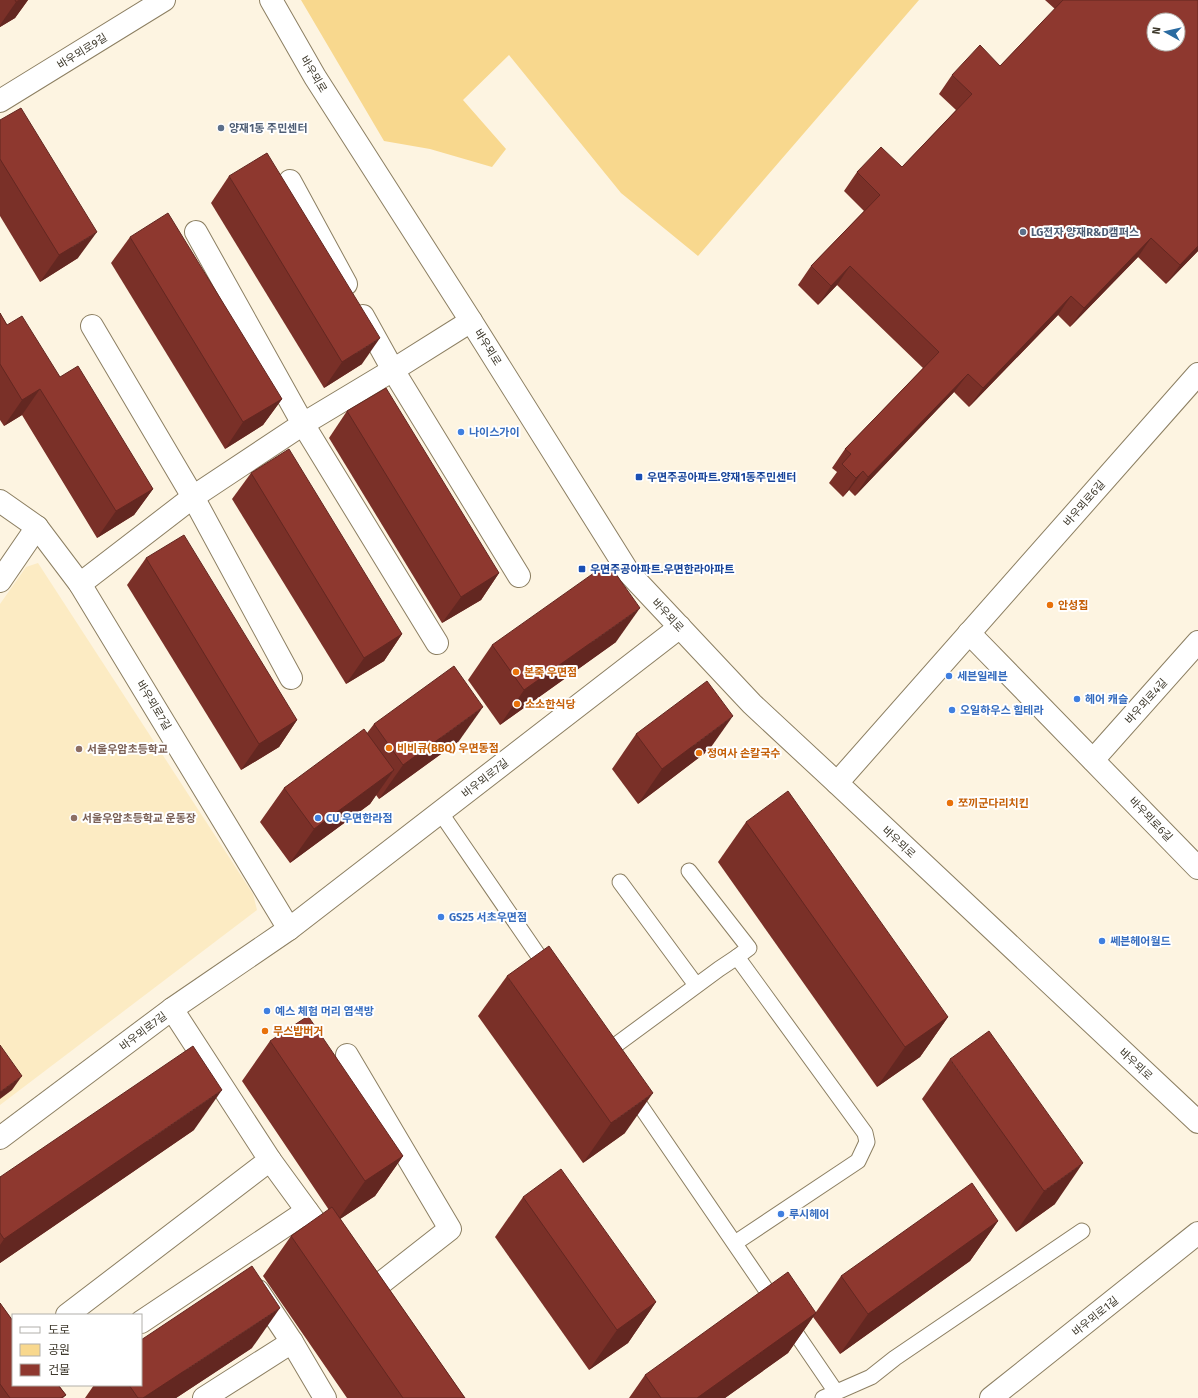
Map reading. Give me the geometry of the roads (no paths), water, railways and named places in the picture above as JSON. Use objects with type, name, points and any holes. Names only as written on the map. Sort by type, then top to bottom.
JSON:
[{"type":"street","name":"바우뫼로9길","points":[[0,101],[164,0]]},
{"type":"street","name":"바우뫼로","points":[[271,0],[315,77],[471,321],[629,573],[752,704],[1198,1122]]},
{"type":"street","points":[[290,182],[393,370],[519,576]]},
{"type":"street","points":[[196,232],[303,424],[437,643]]},
{"type":"street","points":[[80,584],[193,497],[303,424],[471,321]]},
{"type":"street","points":[[92,326],[193,497],[291,678]]},
{"type":"street","name":"바우뫼로6길","points":[[837,783],[1198,374]]},
{"type":"street","name":"바우뫼로7길","points":[[0,501],[37,527],[80,584],[289,928]]},
{"type":"street","points":[[0,581],[37,527]]},
{"type":"street","name":"바우뫼로7길","points":[[0,1138],[172,1009],[289,928],[680,627]]},
{"type":"street","name":"바우뫼로6길","points":[[969,633],[1198,868]]},
{"type":"street","name":"바우뫼로4길","points":[[1093,760],[1198,642]]},
{"type":"street","points":[[172,1009],[270,1160],[367,1294],[450,1229],[347,1055]]},
{"type":"street","points":[[69,1314],[270,1160]]},
{"type":"street","points":[[142,1321],[307,1212]]},
{"type":"street","name":"바우뫼로1길","points":[[991,1398],[1198,1233]]},
{"type":"street","points":[[236,1259],[292,1342],[325,1398]]},
{"type":"street","points":[[204,1398],[292,1342]]},
{"type":"lane","points":[[440,812],[556,981]]},
{"type":"lane","points":[[605,1053],[696,985],[749,948],[689,871]]},
{"type":"lane","points":[[620,882],[696,985]]},
{"type":"lane","points":[[735,1243],[858,1161],[867,1142],[865,1133],[738,957]]},
{"type":"lane","points":[[596,1040],[614,1066]]},
{"type":"lane","points":[[623,1079],[735,1243],[829,1395],[871,1378],[895,1358],[1082,1231]]},
{"type":"place","name":"양재1동 주민센터","points":[[221,128]]},
{"type":"place","name":"LG전자 양재R&D캠퍼스","points":[[1023,232]]},
{"type":"place","name":"나이스가이","points":[[461,432]]},
{"type":"place","name":"우면주공아파트.양재1동주민센터","points":[[639,477]]},
{"type":"place","name":"우면주공아파트.우면한라아파트","points":[[582,569]]},
{"type":"place","name":"안성집","points":[[1050,605]]},
{"type":"place","name":"본죽 우면점","points":[[516,672]]},
{"type":"place","name":"세븐일레븐","points":[[949,676]]},
{"type":"place","name":"헤어 캐슬","points":[[1077,699]]},
{"type":"place","name":"소소한식당","points":[[517,704]]},
{"type":"place","name":"오일하우스 힐테라","points":[[952,710]]},
{"type":"place","name":"비비큐(BBQ) 우면동점","points":[[389,748]]},
{"type":"place","name":"서울우암초등학교","points":[[79,749]]},
{"type":"place","name":"정여사 손칼국수","points":[[699,753]]},
{"type":"place","name":"쪼끼군다리치킨","points":[[950,803]]},
{"type":"place","name":"서울우암초등학교 운동장","points":[[74,818]]},
{"type":"place","name":"CU 우면한라점","points":[[318,818]]},
{"type":"place","name":"GS25 서초우면점","points":[[441,917]]},
{"type":"place","name":"쎄븐헤어월드","points":[[1102,941]]},
{"type":"place","name":"예스 체험 머리 염색방","points":[[267,1011]]},
{"type":"place","name":"무스밥버거","points":[[265,1031]]},
{"type":"place","name":"루시헤어","points":[[781,1214]]}]
